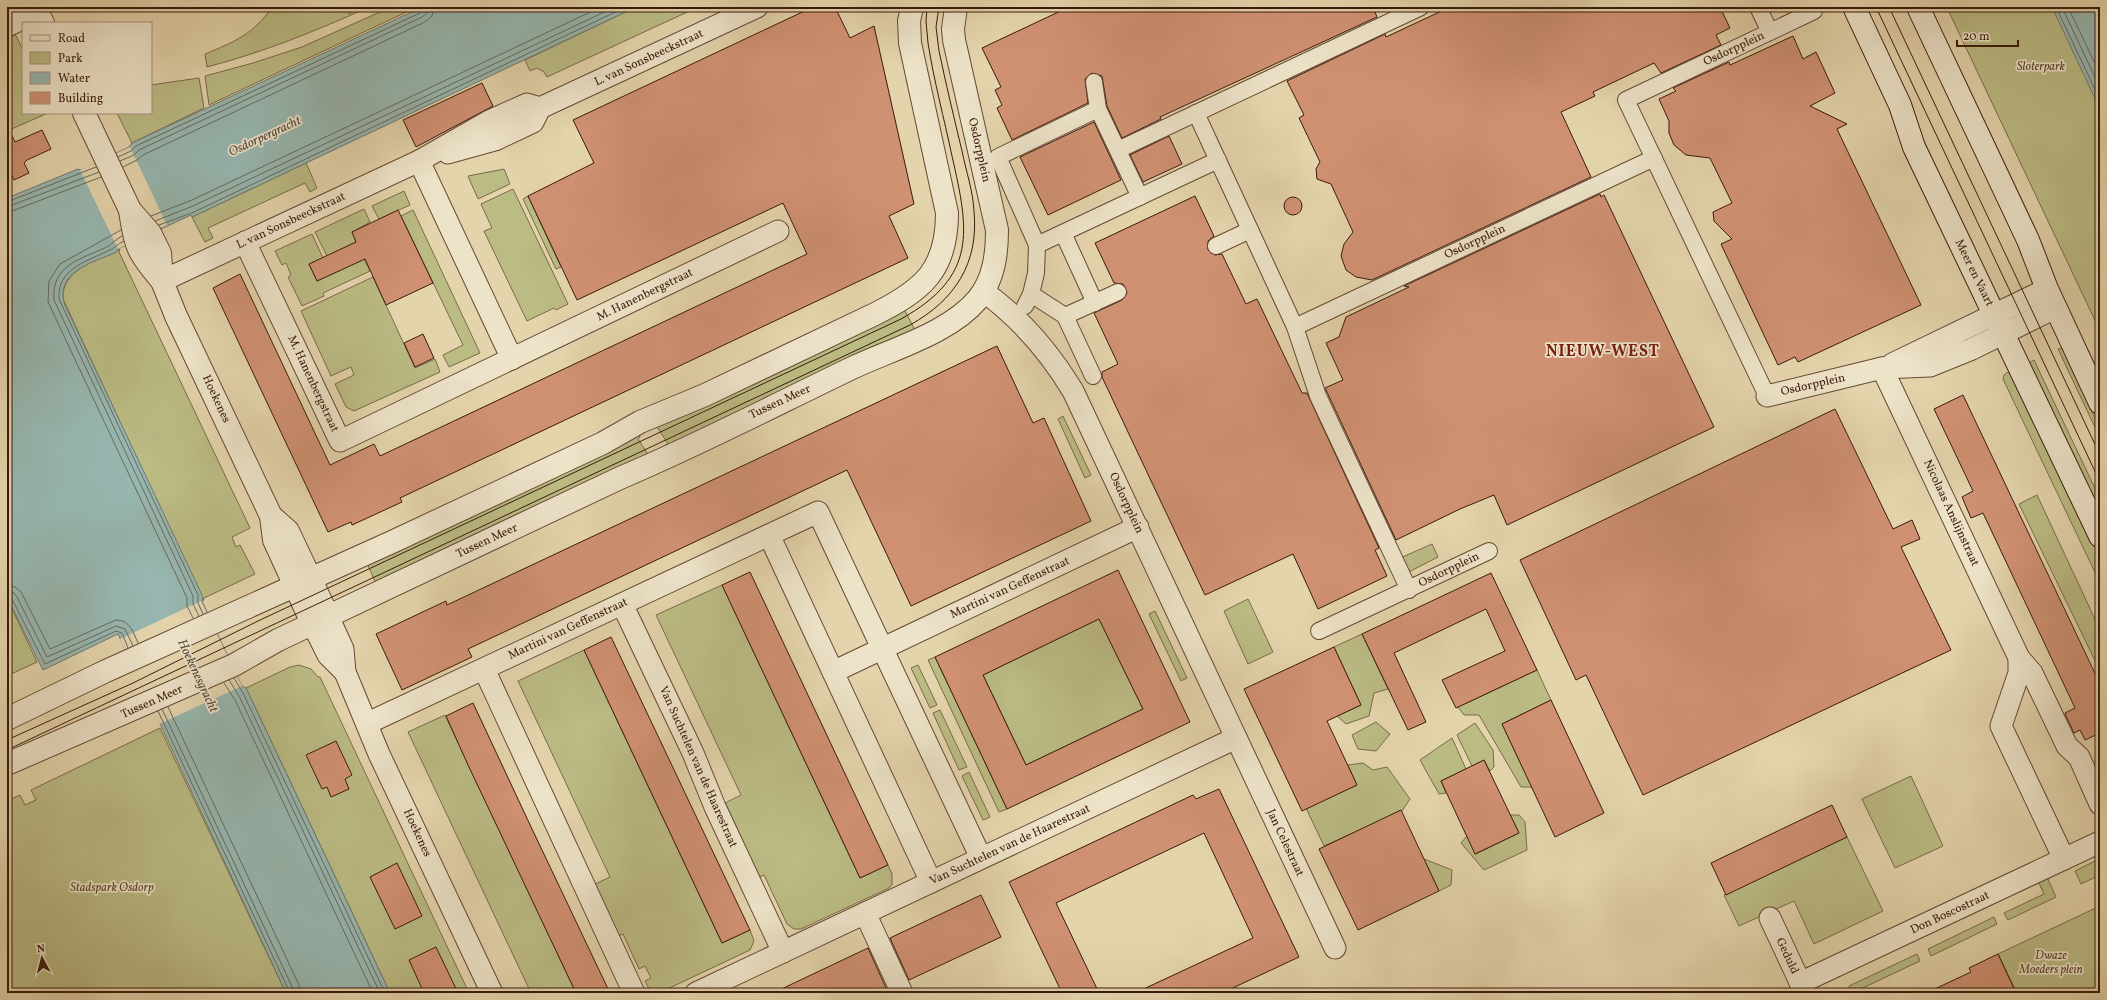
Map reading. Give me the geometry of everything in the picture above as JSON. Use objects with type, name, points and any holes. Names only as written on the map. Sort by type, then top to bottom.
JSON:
[{"type":"street","name":"L. van Sonsbeeckstraat","points":[[162,281],[419,161],[495,140],[533,122],[540,108],[757,7]]},
{"type":"street","points":[[7,719],[106,671],[303,582],[603,443],[640,422],[705,395],[875,314],[900,301],[914,291],[934,269],[943,250],[947,213],[910,43],[909,21],[912,7]]},
{"type":"street","name":"Osdorpplein","points":[[956,7],[953,29],[954,40],[997,230],[996,258],[983,291],[965,312]]},
{"type":"street","points":[[1118,150],[1421,7]]},
{"type":"street","name":"Osdorpplein","points":[[1758,7],[1770,32]]},
{"type":"street","name":"Meer en Vaart","points":[[1854,7],[1900,105],[1914,147],[2100,536]]},
{"type":"street","points":[[1918,7],[2028,240],[2051,298],[2100,403]]},
{"type":"street","name":"Osdorpplein","points":[[1814,11],[1626,100],[1767,396],[1882,368],[1999,324],[2051,298]]},
{"type":"street","points":[[7,26],[38,14]]},
{"type":"street","points":[[1094,82],[1098,109],[1140,197]]},
{"type":"street","name":"Osdorpplein","points":[[1065,316],[1028,300],[1036,273],[1038,245],[998,157],[1098,109]]},
{"type":"street","name":"Osdorpplein","points":[[1196,113],[1295,327],[1316,393],[1409,590]]},
{"type":"street","name":"Hoekenes","points":[[84,114],[142,237],[144,260],[162,281],[176,316],[271,516],[288,531],[303,582],[320,620],[328,655],[345,672],[368,723],[379,754],[492,993]]},
{"type":"street","name":"Osdorpplein","points":[[1295,327],[1654,158]]},
{"type":"street","points":[[1038,245],[1218,160]]},
{"type":"street","points":[[419,161],[512,359]]},
{"type":"street","points":[[1216,246],[1250,230]]},
{"type":"street","name":"M. Hanenbergstraat","points":[[245,242],[340,441],[778,231]]},
{"type":"street","points":[[1063,233],[1095,302]]},
{"type":"street","name":"Osdorpplein","points":[[983,291],[1003,305],[1016,318],[1061,372],[1073,391],[1236,738]]},
{"type":"street","points":[[1093,376],[1065,316],[1118,292]]},
{"type":"street","name":"Tussen Meer","points":[[7,764],[234,665],[268,644],[620,478],[666,458],[866,362],[934,332],[965,312]]},
{"type":"street","name":"Nicolaas Anslijnstraat","points":[[1882,368],[2019,658],[2032,673],[2067,746],[2078,757],[2100,804]]},
{"type":"street","name":"Martini van Geffenstraat","points":[[368,723],[818,512],[982,858]]},
{"type":"street","name":"Martini van Geffenstraat","points":[[833,672],[1138,527]]},
{"type":"street","points":[[768,535],[931,882]]},
{"type":"street","name":"Osdorpplein","points":[[1319,631],[1409,590],[1489,551]]},
{"type":"street","name":"Van Suchtelen van de Haarestraat","points":[[622,604],[694,753],[716,807],[783,952]]},
{"type":"street","name":"Nicolaas Anslijnstraat","points":[[2019,658],[2019,673],[2001,726],[2064,859]]},
{"type":"street","points":[[484,669],[634,993]]},
{"type":"street","name":"Van Suchtelen van de Haarestraat","points":[[696,993],[1236,738]]},
{"type":"street","name":"Jan Celestraat","points":[[1236,738],[1335,948]]},
{"type":"street","name":"Don Boscostraat","points":[[1802,988],[2100,842]]},
{"type":"street","points":[[865,913],[902,993]]},
{"type":"street","name":"Geduld","points":[[1770,918],[1802,988]]},
{"type":"green space","points":[[272,7],[343,7],[349,14],[359,7],[369,7],[290,40],[249,55],[207,67],[205,54],[234,41],[251,31]]},
{"type":"green space","points":[[391,7],[417,7],[209,105],[205,76],[253,63],[302,47]]},
{"type":"green space","points":[[636,7],[698,7],[547,77],[544,72],[537,68],[530,71],[525,60]]},
{"type":"green space","name":"Sloterpark","points":[[1948,7],[2100,7],[2100,331],[1950,14]]},
{"type":"green space","points":[[13,30],[22,48],[22,114],[46,114],[7,131],[7,33]]},
{"type":"green space","points":[[199,78],[204,108],[132,143],[118,114],[152,114],[152,85]]},
{"type":"green space","points":[[306,163],[317,188],[310,192],[305,183],[208,228],[213,238],[205,242],[192,217]]},
{"type":"green space","points":[[504,169],[510,184],[478,199],[468,176]]},
{"type":"green space","points":[[513,189],[568,304],[556,310],[554,308],[527,321],[484,231],[492,228],[481,204]]},
{"type":"green space","points":[[404,191],[410,205],[379,219],[372,206]]},
{"type":"green space","points":[[528,196],[561,267],[556,269],[523,199]]},
{"type":"green space","points":[[364,209],[370,222],[352,232],[356,242],[327,256],[315,232]]},
{"type":"green space","points":[[413,210],[480,353],[449,367],[443,355],[463,345],[401,216]]},
{"type":"green space","points":[[312,234],[323,258],[309,264],[317,281],[364,259],[370,271],[323,293],[324,296],[302,306],[288,277],[291,275],[286,263],[282,265],[275,251]]},
{"type":"green space","points":[[120,249],[119,252],[250,528],[232,537],[236,547],[240,545],[255,574],[204,598],[203,601],[63,299],[64,289],[68,280],[74,273],[82,267]]},
{"type":"green space","points":[[373,277],[415,368],[435,359],[440,372],[354,411],[346,407],[335,384],[354,375],[351,367],[331,376],[301,311]]},
{"type":"green space","points":[[903,307],[917,334],[667,452],[665,445],[668,444],[654,422]]},
{"type":"green space","points":[[2062,348],[2100,429],[2100,438],[2058,349]]},
{"type":"green space","points":[[2034,360],[2100,499],[2100,512],[2029,363]]},
{"type":"green space","points":[[2008,372],[2013,374],[2100,558],[2100,583],[2003,379],[2004,375]]},
{"type":"green space","points":[[1063,416],[1091,475],[1085,478],[1058,419]]},
{"type":"green space","points":[[637,430],[640,437],[638,439],[651,459],[377,586],[366,561]]},
{"type":"green space","points":[[2037,495],[2100,630],[2100,671],[2019,504]]},
{"type":"green space","points":[[1432,544],[1438,557],[1405,574],[1398,559]]},
{"type":"green space","points":[[722,585],[860,878],[888,865],[892,874],[892,885],[889,888],[801,929],[794,929],[787,924],[764,875],[755,879],[753,863],[725,803],[741,795],[656,615]]},
{"type":"green space","points":[[7,598],[37,662],[7,676]]},
{"type":"green space","points":[[1248,599],[1273,652],[1248,664],[1224,611]]},
{"type":"green space","points":[[1155,611],[1187,678],[1181,681],[1149,614]]},
{"type":"green space","points":[[1099,619],[1143,709],[1026,765],[983,675]]},
{"type":"green space","points":[[1362,634],[1388,689],[1374,693],[1369,716],[1346,724],[1337,716],[1361,705],[1334,647]]},
{"type":"green space","points":[[584,650],[722,943],[750,930],[754,941],[750,950],[659,993],[652,991],[649,988],[645,981],[651,978],[645,966],[639,969],[623,934],[613,938],[589,887],[610,877],[518,681]]},
{"type":"green space","points":[[935,657],[1007,809],[999,812],[928,660]]},
{"type":"green space","points":[[299,665],[311,669],[318,677],[320,677],[469,993],[390,993],[246,688],[290,667]]},
{"type":"green space","points":[[918,665],[937,705],[930,708],[911,668]]},
{"type":"green space","points":[[1537,670],[1551,700],[1502,724],[1532,787],[1521,787],[1479,715],[1464,715],[1458,707]]},
{"type":"green space","points":[[940,710],[967,767],[959,770],[933,713]]},
{"type":"green space","points":[[445,715],[576,993],[531,993],[408,732]]},
{"type":"green space","points":[[1376,722],[1390,734],[1376,751],[1358,749],[1352,735]]},
{"type":"green space","points":[[1475,723],[1493,750],[1494,767],[1490,771],[1484,760],[1472,766],[1457,735]]},
{"type":"green space","name":"Stadspark Osdorp","points":[[160,728],[286,993],[7,993],[7,801],[20,795],[25,805],[36,800],[31,790]]},
{"type":"green space","points":[[1452,738],[1466,769],[1441,781],[1446,793],[1439,794],[1420,760]]},
{"type":"green space","points":[[1363,763],[1373,770],[1387,767],[1410,799],[1402,811],[1324,846],[1306,808],[1357,785],[1348,765]]},
{"type":"green space","points":[[969,772],[990,817],[983,820],[962,776]]},
{"type":"green space","points":[[1911,776],[1943,846],[1895,868],[1862,799]]},
{"type":"green space","points":[[1510,815],[1519,815],[1525,822],[1527,850],[1484,870],[1461,843],[1467,836],[1476,854],[1519,833]]},
{"type":"green space","points":[[1847,837],[1883,911],[1814,944],[1794,901],[1739,926],[1724,895]]},
{"type":"green space","points":[[1424,859],[1452,870],[1451,885],[1439,891]]},
{"type":"green space","points":[[2097,860],[2100,867],[2100,875],[2081,884],[2075,871]]},
{"type":"green space","points":[[2047,877],[2056,897],[2008,920],[2004,913],[2044,894],[2038,881]]},
{"type":"green space","name":"Dwaze Moeders plein","points":[[2100,906],[2100,993],[2013,993],[2016,991],[1998,954]]},
{"type":"green space","points":[[1994,917],[1997,924],[1931,956],[1928,949]]},
{"type":"green space","points":[[1917,954],[1920,961],[1852,993],[1849,986]]},
{"type":"water","points":[[422,7],[636,7],[192,217],[191,215],[118,249],[117,252],[87,264],[70,276],[65,284],[63,294],[65,305],[203,597],[202,601],[242,686],[246,688],[390,993],[286,993],[118,634],[43,670],[7,597],[7,198],[78,169],[81,170],[86,168],[129,147],[132,143]]},
{"type":"water","points":[[2052,7],[2100,7],[2100,109]]},
{"type":"pier","points":[[130,147],[167,225],[118,249],[80,170]]},
{"type":"pier","points":[[201,601],[242,686],[159,724],[120,639]]},
{"type":"building","points":[[813,7],[835,7],[850,38],[874,26],[914,204],[889,216],[908,258],[400,498],[402,502],[352,525],[351,522],[328,532],[213,288],[240,274],[330,465],[374,444],[380,456],[807,254],[783,203],[577,300],[528,196],[594,163],[573,120]]},
{"type":"building","points":[[1069,7],[1373,7],[1377,17],[1160,117],[1161,119],[1122,138],[1107,106],[1102,76],[1092,73],[1085,79],[1088,103],[1012,140],[997,108],[1002,105],[995,90],[1001,87],[982,48]]},
{"type":"building","points":[[1450,7],[1720,7],[1730,28],[1716,35],[1721,45],[1661,73],[1654,63],[1593,92],[1595,96],[1561,112],[1591,177],[1372,280],[1356,277],[1346,270],[1341,256],[1344,244],[1353,232],[1331,184],[1317,179],[1316,169],[1320,162],[1299,118],[1304,115],[1287,81],[1385,34],[1386,37]]},
{"type":"building","points":[[1793,36],[1803,59],[1816,52],[1835,93],[1810,106],[1847,124],[1837,129],[1921,305],[1798,362],[1795,357],[1778,365],[1721,244],[1732,239],[1714,221],[1713,212],[1732,203],[1710,158],[1686,155],[1674,145],[1669,133],[1669,121],[1659,99],[1676,91],[1673,88],[1729,62],[1730,65]]},
{"type":"building","points":[[482,83],[493,106],[416,147],[403,120]]},
{"type":"building","points":[[1094,122],[1121,180],[1048,215],[1020,157]]},
{"type":"building","points":[[7,126],[15,142],[42,130],[51,149],[27,160],[24,163],[29,173],[14,180],[9,170],[7,170]]},
{"type":"building","points":[[1169,136],[1182,164],[1143,182],[1130,155]]},
{"type":"building","points":[[1600,194],[1601,197],[1604,195],[1714,427],[1507,525],[1494,495],[1460,509],[1396,540],[1325,388],[1343,380],[1326,343],[1339,337],[1346,317],[1409,287],[1404,286]]},
{"type":"building","points":[[1195,196],[1214,236],[1208,241],[1208,250],[1215,255],[1222,254],[1246,304],[1257,299],[1302,393],[1307,393],[1379,548],[1375,550],[1387,576],[1318,609],[1293,554],[1205,595],[1102,377],[1102,372],[1118,364],[1094,313],[1122,300],[1127,293],[1123,284],[1114,283],[1095,243]]},
{"type":"building","points":[[1293,197],[1300,199],[1302,206],[1300,213],[1293,215],[1286,213],[1284,206],[1286,199]]},
{"type":"building","points":[[398,210],[433,283],[386,305],[365,259],[317,281],[309,264],[356,242],[352,232]]},
{"type":"building","points":[[423,334],[434,358],[415,367],[404,343]]},
{"type":"building","points":[[997,346],[1033,423],[1044,418],[1091,521],[911,606],[847,470],[468,649],[472,657],[402,690],[376,634],[446,601],[447,605]]},
{"type":"building","points":[[1963,395],[2100,684],[2100,733],[2085,740],[2080,730],[2074,733],[2066,716],[2065,713],[2075,708],[1983,513],[1971,518],[1962,497],[1973,491],[1934,409]]},
{"type":"building","points":[[1835,409],[1893,529],[1912,520],[1920,539],[1901,547],[1951,650],[1643,795],[1586,675],[1576,680],[1520,560]]},
{"type":"building","points":[[1118,570],[1190,722],[1007,809],[935,657]],"holes":[[[1099,619],[1143,709],[1026,765],[983,675]]]},
{"type":"building","points":[[750,572],[888,865],[860,878],[722,585]]},
{"type":"building","points":[[1491,573],[1537,670],[1456,708],[1442,680],[1505,651],[1486,609],[1394,653],[1426,722],[1408,730],[1362,634]]},
{"type":"building","points":[[611,637],[750,930],[722,943],[584,650]]},
{"type":"building","points":[[1334,647],[1361,705],[1327,721],[1357,785],[1302,811],[1244,689]]},
{"type":"building","points":[[1551,700],[1604,813],[1555,837],[1502,724]]},
{"type":"building","points":[[473,703],[610,993],[576,993],[468,765],[446,716]]},
{"type":"building","points":[[336,741],[352,775],[345,779],[349,789],[331,797],[327,787],[322,789],[306,755]]},
{"type":"building","points":[[1484,760],[1519,833],[1475,854],[1441,781]]},
{"type":"building","points":[[1219,789],[1299,957],[1222,993],[1135,993],[1253,938],[1204,833],[1056,903],[1099,993],[1062,993],[1009,882],[1193,795],[1196,799]]},
{"type":"building","points":[[1832,805],[1847,837],[1726,895],[1711,863]]},
{"type":"building","points":[[1401,810],[1439,891],[1358,930],[1319,849]]},
{"type":"building","points":[[397,863],[422,916],[395,929],[370,877]]},
{"type":"building","points":[[981,895],[1001,937],[909,980],[890,938]]},
{"type":"building","points":[[436,947],[458,993],[424,993],[409,960]]},
{"type":"building","points":[[868,948],[887,990],[881,993],[773,993]]},
{"type":"building","points":[[1998,954],[2016,993],[1926,993],[1971,972],[1969,968]]},
{"type":"tram line","points":[[7,740],[133,683],[258,621],[901,319],[926,303],[944,286],[955,268],[962,250],[964,229],[958,183],[928,43],[926,21],[927,7]]},
{"type":"tram line","points":[[7,750],[910,325],[940,304],[961,278],[968,263],[975,230],[971,188],[939,51],[936,27],[939,7]]},
{"type":"tram line","points":[[1876,7],[2100,482]]},
{"type":"tram line","points":[[1889,7],[2100,455]]},
{"type":"district","name":"NIEUW-WEST","points":[[1603,352]]},
{"type":"water label","name":"Osdorpergracht","points":[[265,137]]},
{"type":"water label","name":"Hoekenesgracht","points":[[197,676]]}]
